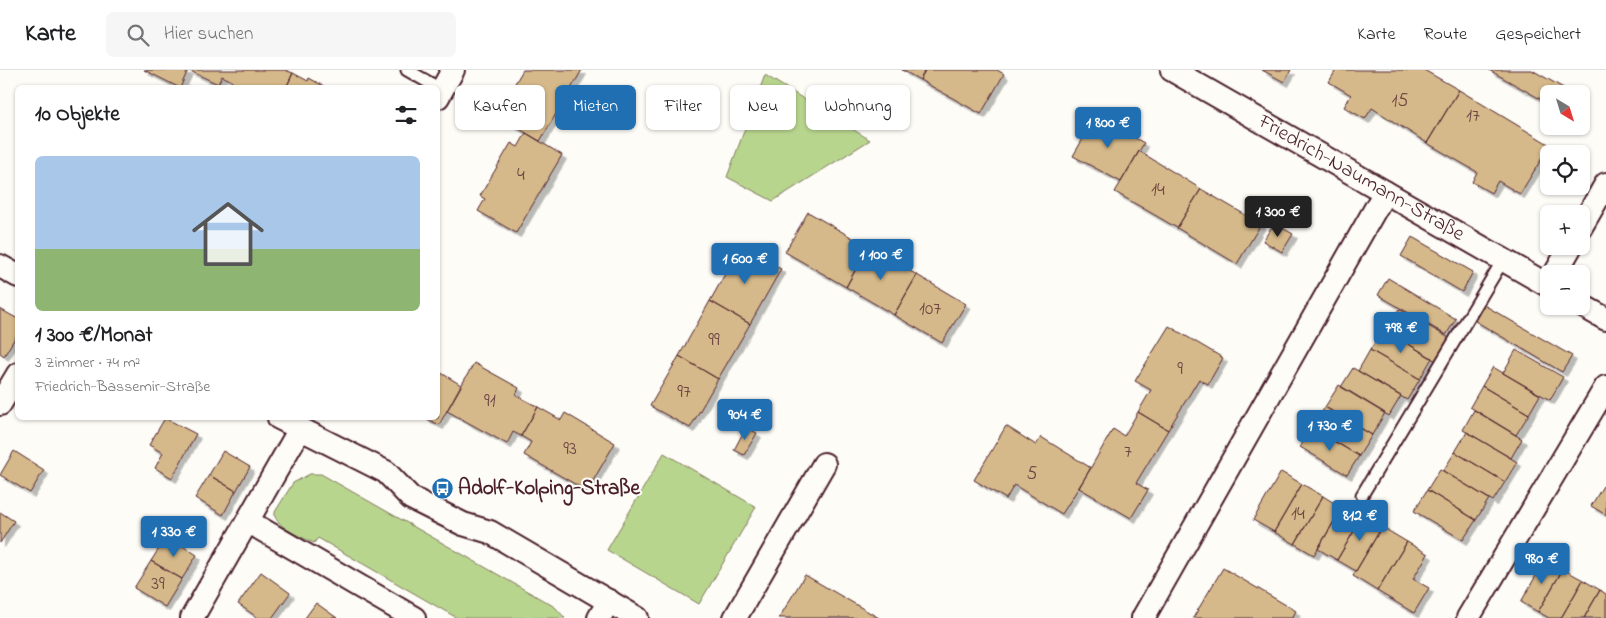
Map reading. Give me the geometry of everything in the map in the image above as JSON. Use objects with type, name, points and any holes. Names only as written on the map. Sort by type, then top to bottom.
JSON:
[{"type":"street","points":[[440,93],[453,70]]},
{"type":"street","name":"Friedrich-Naumann-Straße","points":[[1172,70],[1540,280]]},
{"type":"street","points":[[1590,212],[1606,184]]},
{"type":"street","points":[[1143,618],[1385,192]]},
{"type":"street","points":[[0,266],[15,274]]},
{"type":"street","points":[[1590,310],[1606,319]]},
{"type":"street","points":[[0,404],[15,379]]},
{"type":"street","points":[[1468,618],[1606,387]]},
{"type":"street","points":[[282,420],[386,472],[411,498],[462,524],[490,532],[604,609],[637,618]]},
{"type":"street","points":[[192,618],[249,522],[300,429]]},
{"type":"street","points":[[735,618],[824,464]]},
{"type":"street","points":[[249,522],[414,618]]},
{"type":"lane","points":[[407,70],[429,85]]},
{"type":"lane","points":[[1362,495],[1503,260]]},
{"type":"green space","points":[[765,75],[781,85],[761,85]]},
{"type":"green space","points":[[796,94],[806,100],[806,130],[854,130],[870,140],[773,201],[727,177],[745,130],[796,130]]},
{"type":"green space","points":[[664,453],[756,507],[699,604],[607,550]]},
{"type":"green space","points":[[310,474],[321,474],[555,607],[565,618],[457,618],[318,538],[314,543],[292,533],[278,522],[275,512],[293,483]]},
{"type":"building","points":[[144,70],[188,70],[181,85],[174,85]]},
{"type":"building","points":[[188,70],[285,70],[293,73],[287,85],[230,85],[232,81],[222,76],[218,84]]},
{"type":"building","points":[[523,70],[582,70],[573,85],[555,85],[555,116],[540,141],[521,130],[545,130],[545,85],[514,85]]},
{"type":"building","points":[[902,70],[925,70],[920,80]]},
{"type":"building","points":[[925,70],[997,70],[1004,74],[981,114],[920,80]]},
{"type":"building","points":[[1262,70],[1291,70],[1284,82]]},
{"type":"building","points":[[1336,70],[1424,70],[1459,90],[1427,143],[1372,108],[1365,119],[1344,107],[1351,95],[1329,82]]},
{"type":"building","points":[[1489,70],[1532,70],[1558,85],[1540,85],[1540,99]]},
{"type":"building","points":[[293,73],[308,81],[309,78],[322,85],[287,85]]},
{"type":"building","points":[[1459,90],[1550,145],[1540,145],[1540,161],[1520,194],[1498,181],[1491,193],[1472,182],[1477,172],[1427,143]]},
{"type":"building","points":[[1096,116],[1144,143],[1121,182],[1073,156]]},
{"type":"building","points":[[526,133],[562,155],[516,233],[478,211],[485,199],[480,196],[511,143],[518,147]]},
{"type":"building","points":[[1139,151],[1201,189],[1177,228],[1115,192]]},
{"type":"building","points":[[1201,189],[1261,224],[1237,264],[1177,228]]},
{"type":"building","points":[[808,212],[868,247],[846,287],[785,252]]},
{"type":"building","points":[[1274,223],[1293,234],[1282,252],[1263,241]]},
{"type":"building","points":[[1412,237],[1473,272],[1462,292],[1401,256]]},
{"type":"building","points":[[740,247],[781,269],[750,324],[710,301]]},
{"type":"building","points":[[868,247],[917,275],[894,315],[846,287]]},
{"type":"building","points":[[917,275],[966,304],[942,343],[894,315]]},
{"type":"building","points":[[1388,278],[1456,319],[1446,335],[1378,295]]},
{"type":"building","points":[[710,301],[750,324],[718,379],[679,356]]},
{"type":"building","points":[[1484,305],[1572,356],[1562,372],[1475,321]]},
{"type":"building","points":[[0,309],[15,317],[15,338],[4,356],[0,353]]},
{"type":"building","points":[[1399,309],[1449,338],[1436,361],[1387,331]]},
{"type":"building","points":[[1169,326],[1223,358],[1208,384],[1199,379],[1168,430],[1138,412],[1151,390],[1135,381]]},
{"type":"building","points":[[1383,329],[1432,358],[1420,379],[1370,350]]},
{"type":"building","points":[[1370,350],[1420,379],[1407,400],[1358,371]]},
{"type":"building","points":[[1516,350],[1563,377],[1550,400],[1503,373]]},
{"type":"building","points":[[679,356],[718,379],[690,428],[650,406]]},
{"type":"building","points":[[474,363],[519,388],[516,395],[538,407],[521,436],[513,432],[507,444],[447,411]]},
{"type":"building","points":[[1493,367],[1540,395],[1529,414],[1482,386]]},
{"type":"building","points":[[1353,368],[1401,396],[1389,416],[1341,387]]},
{"type":"building","points":[[440,372],[461,385],[439,425],[429,420],[440,420]]},
{"type":"building","points":[[1339,385],[1385,413],[1372,435],[1325,407]]},
{"type":"building","points":[[1482,386],[1529,414],[1516,435],[1470,407]]},
{"type":"building","points":[[538,407],[561,420],[565,413],[615,443],[587,491],[524,455],[531,442],[521,436]]},
{"type":"building","points":[[1325,407],[1372,435],[1359,456],[1312,428]]},
{"type":"building","points":[[1474,410],[1522,439],[1511,458],[1463,430]]},
{"type":"building","points":[[1138,412],[1168,430],[1136,483],[1148,490],[1131,518],[1079,488],[1113,429],[1124,436]]},
{"type":"building","points":[[164,420],[169,420],[196,434],[172,478],[155,468],[163,453],[149,445]]},
{"type":"building","points":[[1006,426],[1036,445],[1041,437],[1091,468],[1062,514],[1014,485],[1006,499],[974,480]]},
{"type":"building","points":[[746,427],[757,433],[744,455],[734,450]]},
{"type":"building","points":[[1312,428],[1359,456],[1347,475],[1300,447]]},
{"type":"building","points":[[1467,432],[1517,462],[1505,482],[1455,452]]},
{"type":"building","points":[[14,451],[44,470],[30,493],[0,475]]},
{"type":"building","points":[[223,451],[250,467],[236,491],[209,475]]},
{"type":"building","points":[[1455,452],[1505,482],[1493,501],[1443,471]]},
{"type":"building","points":[[1440,469],[1489,499],[1476,520],[1427,490]]},
{"type":"building","points":[[1281,472],[1302,484],[1274,532],[1253,520]]},
{"type":"building","points":[[209,475],[236,491],[223,515],[195,498]]},
{"type":"building","points":[[1302,484],[1323,496],[1295,544],[1274,532]]},
{"type":"building","points":[[1603,486],[1606,488],[1606,515],[1591,506]]},
{"type":"building","points":[[1427,490],[1476,520],[1463,540],[1414,511]]},
{"type":"building","points":[[1323,496],[1342,508],[1314,555],[1295,544]]},
{"type":"building","points":[[1345,503],[1364,514],[1337,560],[1318,549]]},
{"type":"building","points":[[0,512],[14,521],[0,543]]},
{"type":"building","points":[[1364,514],[1383,525],[1356,571],[1337,560]]},
{"type":"building","points":[[1382,527],[1407,542],[1377,591],[1353,576]]},
{"type":"building","points":[[167,536],[197,555],[182,579],[151,561]]},
{"type":"building","points":[[1407,542],[1428,554],[1413,579],[1429,588],[1414,613],[1377,591]]},
{"type":"building","points":[[1546,558],[1563,569],[1538,612],[1521,602]]},
{"type":"building","points":[[151,561],[182,579],[165,607],[134,588]]},
{"type":"building","points":[[1223,568],[1296,611],[1292,618],[1193,618]]},
{"type":"building","points":[[1563,569],[1583,580],[1561,618],[1549,618],[1538,612]]},
{"type":"building","points":[[261,572],[290,593],[272,618],[258,618],[238,604]]},
{"type":"building","points":[[805,575],[879,618],[779,618]]},
{"type":"building","points":[[1583,580],[1600,590],[1584,618],[1561,618]]},
{"type":"building","points":[[1600,590],[1606,594],[1606,618],[1584,618]]},
{"type":"building","points":[[316,603],[337,618],[305,618]]},
{"type":"place","name":"Adolf-Kolping-Straße","points":[[442,489]]}]
